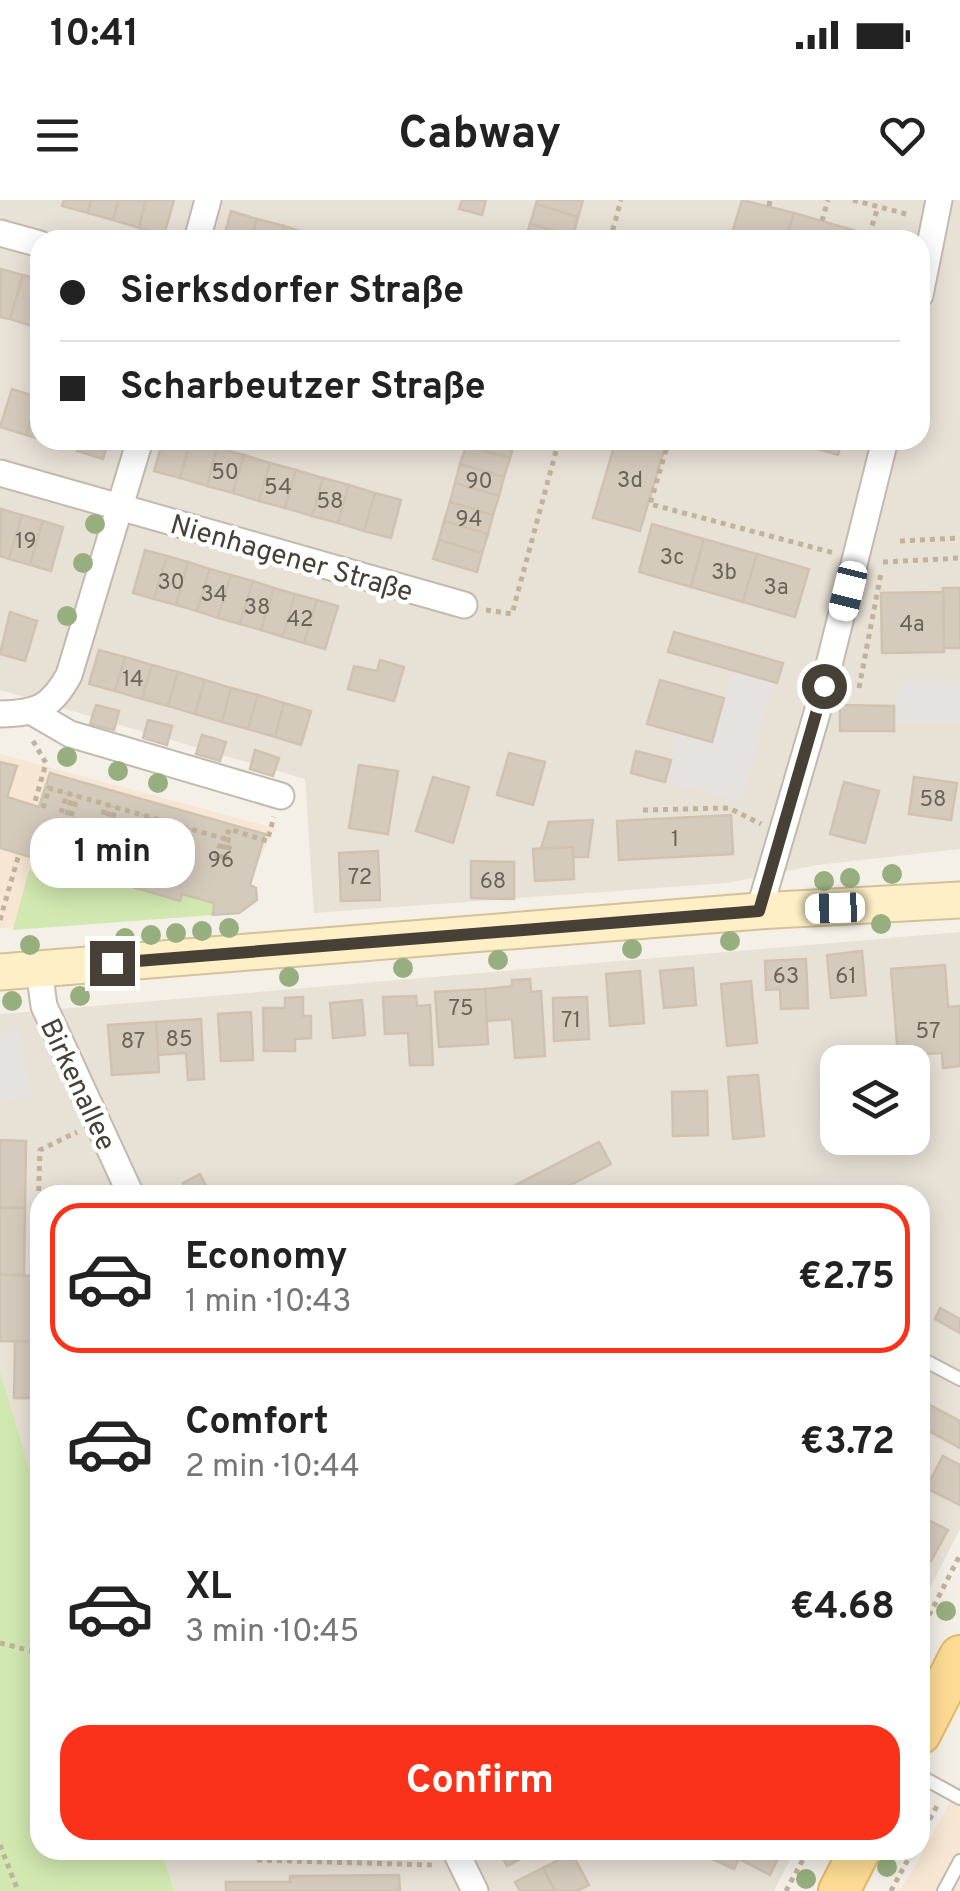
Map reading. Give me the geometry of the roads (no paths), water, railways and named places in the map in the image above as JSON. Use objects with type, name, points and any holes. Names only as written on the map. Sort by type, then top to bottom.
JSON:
[{"type":"main road","points":[[0,972],[759,911],[960,900]]},
{"type":"main road","points":[[930,1704],[959,1661]]},
{"type":"main road","points":[[843,1890],[856,1860]]},
{"type":"street","points":[[200,230],[208,200]]},
{"type":"street","points":[[930,248],[938,211]]},
{"type":"street","points":[[0,233],[30,241]]},
{"type":"street","points":[[34,714],[55,702],[69,676],[137,450]]},
{"type":"street","points":[[759,911],[817,714],[883,450]]},
{"type":"street","name":"Nienhagener Straße","points":[[0,473],[464,605]]},
{"type":"street","points":[[0,714],[34,714],[70,734],[281,796]]},
{"type":"street","name":"Birkenallee","points":[[39,969],[44,1006],[126,1185]]},
{"type":"street","points":[[460,1860],[475,1891]]},
{"type":"lane","points":[[930,1363],[960,1379]]},
{"type":"lane","points":[[930,1782],[960,1798]]},
{"type":"lane","points":[[944,1891],[960,1861]]}]
